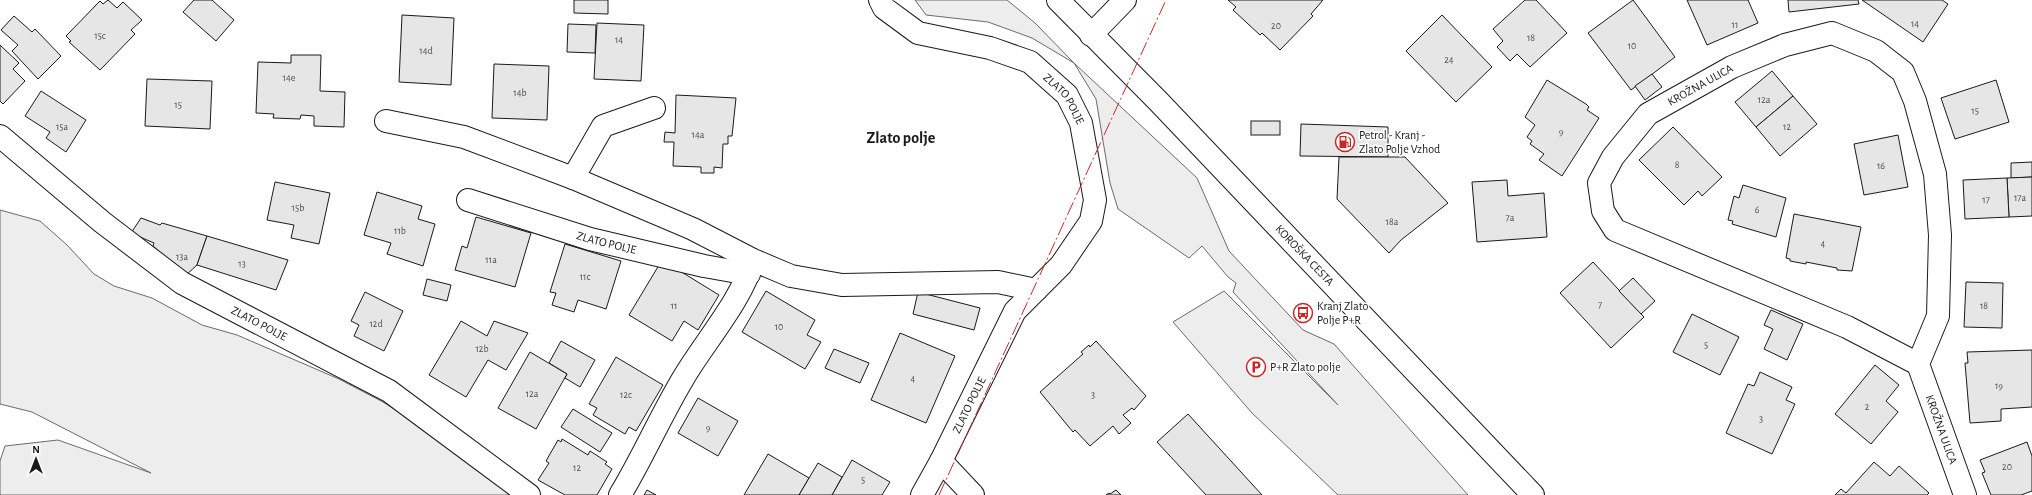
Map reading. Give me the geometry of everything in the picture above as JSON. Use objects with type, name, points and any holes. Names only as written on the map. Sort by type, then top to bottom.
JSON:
[{"type":"street","name":"ZLATO POLJE","points":[[880,0],[884,8],[918,33],[990,48],[1030,62],[1067,95],[1080,123],[1093,180],[1095,200],[1091,221],[1062,265],[1015,312],[941,461],[922,495]]},
{"type":"street","name":"KOROŠKA CESTA","points":[[1058,0],[1159,102],[1533,495]]},
{"type":"street","points":[[1091,35],[1125,0]]},
{"type":"street","name":"KROŽNA ULICA","points":[[1918,364],[1847,327],[1615,230],[1603,211],[1599,184],[1613,156],[1648,114],[1732,67],[1785,45],[1832,33],[1876,51],[1903,72],[1916,101],[1935,174],[1940,235],[1938,316],[1918,364],[1965,495]]},
{"type":"street","points":[[573,178],[602,126],[654,108]]},
{"type":"street","name":"ZLATO POLJE","points":[[386,121],[464,137],[573,178],[693,229],[751,267]]},
{"type":"street","name":"ZLATO POLJE","points":[[0,136],[102,222],[182,283],[389,391],[529,495]]},
{"type":"street","name":"ZLATO POLJE","points":[[468,200],[590,239],[704,266],[751,267],[791,276],[842,284],[998,282],[1036,290]]},
{"type":"street","points":[[620,495],[684,378],[751,267]]},
{"type":"street","points":[[941,461],[973,495]]},
{"type":"shaded area","points":[[915,0],[1007,0],[1035,23],[1074,63],[1032,38],[988,22],[926,15]]},
{"type":"shaded area","points":[[1074,63],[1197,178],[1229,251],[1303,330],[1334,344],[1468,495],[1338,495],[1252,413],[1173,322],[1224,291],[1338,405],[1233,292],[1236,283],[1228,277],[1202,246],[1189,258],[1118,209],[1110,183],[1096,99]]},
{"type":"shaded area","points":[[0,210],[40,221],[67,245],[94,274],[114,286],[152,298],[202,325],[237,335],[339,379],[383,402],[435,434],[512,495],[0,495],[0,461],[5,446],[58,440],[151,473],[32,412],[0,404]]},
{"type":"building","points":[[108,0],[117,8],[123,2],[142,20],[131,30],[135,34],[100,70],[69,42],[71,41],[66,36],[100,1],[103,4]]},
{"type":"building","points":[[194,0],[212,0],[234,20],[216,41],[183,12]]},
{"type":"building","points":[[574,0],[608,0],[608,14],[574,13]]},
{"type":"building","points":[[1228,0],[1323,0],[1311,14],[1313,16],[1280,50],[1262,33],[1260,35],[1233,10],[1236,7]]},
{"type":"building","points":[[1525,0],[1536,0],[1567,33],[1530,67],[1517,54],[1510,61],[1497,47],[1503,41],[1493,29]]},
{"type":"building","points":[[1633,0],[1675,57],[1631,90],[1588,33]]},
{"type":"building","points":[[1687,0],[1748,0],[1758,23],[1707,45]]},
{"type":"building","points":[[1788,0],[1858,0],[1859,4],[1789,12]]},
{"type":"building","points":[[1862,0],[1942,0],[1948,4],[1923,42]]},
{"type":"building","points":[[402,15],[454,18],[451,85],[399,82]]},
{"type":"building","points":[[1442,15],[1492,67],[1456,102],[1406,51]]},
{"type":"building","points":[[14,16],[32,32],[35,29],[61,56],[38,79],[12,51],[18,45],[1,30]]},
{"type":"building","points":[[597,23],[644,25],[641,81],[594,79]]},
{"type":"building","points":[[568,24],[596,25],[595,53],[567,52]]},
{"type":"building","points":[[0,45],[19,63],[13,69],[25,81],[3,104],[0,101]]},
{"type":"building","points":[[291,55],[321,55],[320,91],[345,92],[344,127],[314,126],[314,116],[301,115],[300,119],[273,118],[274,114],[256,113],[258,62],[291,63]]},
{"type":"building","points":[[494,64],[549,66],[547,120],[492,118]]},
{"type":"building","points":[[1772,71],[1793,96],[1756,127],[1735,102]]},
{"type":"building","points":[[1652,74],[1662,87],[1645,100],[1635,86]]},
{"type":"building","points":[[147,79],[212,81],[210,129],[145,126]]},
{"type":"building","points":[[1547,80],[1586,104],[1589,107],[1587,110],[1599,118],[1562,176],[1539,160],[1544,154],[1530,144],[1532,141],[1527,137],[1535,125],[1525,117]]},
{"type":"building","points":[[1996,80],[2009,122],[1955,139],[1941,98]]},
{"type":"building","points":[[41,91],[86,120],[66,152],[46,138],[50,132],[25,116]]},
{"type":"building","points":[[676,95],[736,98],[732,136],[728,136],[728,144],[723,144],[722,168],[714,167],[714,173],[701,173],[701,167],[673,166],[674,142],[664,142],[665,132],[675,133]]},
{"type":"building","points":[[1793,96],[1817,124],[1780,156],[1756,127]]},
{"type":"building","points":[[1251,121],[1280,121],[1280,135],[1251,135]]},
{"type":"building","name":"Petrol - Kranj - Zlato Polje Vzhod","points":[[1301,124],[1388,127],[1388,157],[1300,156]]},
{"type":"building","points":[[1673,127],[1722,177],[1702,196],[1698,191],[1684,205],[1639,160]]},
{"type":"building","points":[[1898,135],[1908,187],[1864,195],[1854,144]]},
{"type":"building","points":[[1339,157],[1405,157],[1448,203],[1401,240],[1389,253],[1337,199]]},
{"type":"building","points":[[2032,162],[2032,177],[2011,178],[2011,163]]},
{"type":"building","points":[[2032,177],[2032,216],[2009,217],[2007,178]]},
{"type":"building","points":[[2007,178],[2009,217],[1965,219],[1963,180]]},
{"type":"building","points":[[1507,180],[1508,196],[1544,193],[1547,237],[1477,242],[1472,182]]},
{"type":"building","points":[[275,182],[330,193],[319,244],[291,238],[294,225],[267,220]]},
{"type":"building","points":[[1743,185],[1786,198],[1776,237],[1732,224],[1733,221],[1728,220],[1734,196],[1739,198]]},
{"type":"building","points":[[377,192],[422,206],[418,219],[435,224],[423,266],[387,254],[391,243],[364,235]]},
{"type":"building","points":[[1794,214],[1861,227],[1852,271],[1837,270],[1837,268],[1806,262],[1806,264],[1790,261],[1790,259],[1786,258]]},
{"type":"building","points":[[476,217],[531,233],[515,287],[455,270],[462,246],[467,248]]},
{"type":"building","points":[[141,218],[160,225],[162,223],[207,236],[197,265],[186,275],[153,246],[154,243],[131,233]]},
{"type":"building","points":[[207,236],[288,260],[276,290],[197,265]]},
{"type":"building","points":[[565,244],[621,261],[606,309],[578,300],[574,312],[552,305],[556,293],[550,292]]},
{"type":"building","points":[[662,260],[719,295],[698,330],[684,321],[672,341],[629,315]]},
{"type":"building","points":[[1593,262],[1644,317],[1611,348],[1560,293]]},
{"type":"building","points":[[1633,278],[1655,301],[1641,314],[1619,291]]},
{"type":"building","points":[[427,279],[451,285],[447,301],[423,295]]},
{"type":"building","points":[[1966,282],[2003,283],[2002,328],[1964,327]]},
{"type":"building","points":[[766,291],[815,320],[807,335],[821,342],[805,369],[742,332]]},
{"type":"building","points":[[365,292],[403,311],[384,351],[354,336],[359,325],[351,321]]},
{"type":"building","points":[[918,292],[980,308],[974,330],[913,314]]},
{"type":"building","points":[[1771,310],[1803,324],[1787,360],[1764,349],[1773,329],[1764,325]]},
{"type":"building","points":[[1692,314],[1739,337],[1720,375],[1673,352]]},
{"type":"building","points":[[461,321],[487,336],[494,321],[528,333],[506,370],[488,360],[466,397],[429,375]]},
{"type":"building","points":[[900,333],[955,356],[926,423],[871,400]]},
{"type":"building","points":[[561,341],[595,360],[580,387],[565,378],[567,374],[549,363]]},
{"type":"building","points":[[1096,341],[1146,396],[1134,410],[1132,408],[1123,415],[1131,423],[1119,434],[1113,426],[1090,446],[1075,430],[1073,432],[1040,392],[1083,354],[1081,352],[1089,345],[1090,347]]},
{"type":"building","points":[[834,349],[869,363],[860,383],[825,368]]},
{"type":"building","points":[[2032,350],[2032,407],[2001,409],[2001,421],[1970,423],[1965,363],[1968,363],[1967,352]]},
{"type":"building","points":[[530,352],[567,374],[536,429],[498,408]]},
{"type":"building","points":[[616,357],[663,385],[636,431],[629,427],[625,434],[593,415],[597,408],[589,404]]},
{"type":"building","points":[[1875,365],[1899,385],[1886,401],[1898,412],[1871,444],[1835,414]]},
{"type":"building","points":[[1760,372],[1792,387],[1786,400],[1795,404],[1772,454],[1726,433],[1748,384],[1754,386]]},
{"type":"building","points":[[698,398],[738,421],[718,456],[678,433]]},
{"type":"building","points":[[573,409],[612,433],[600,452],[561,427]]},
{"type":"building","points":[[1188,414],[1262,495],[1206,495],[1157,442]]},
{"type":"building","points":[[562,439],[588,455],[590,451],[607,462],[605,464],[612,469],[597,495],[565,495],[538,480],[549,463],[546,461],[558,440],[561,442]]},
{"type":"building","points":[[2027,442],[2032,456],[2032,491],[2021,495],[1991,495],[1982,473],[1985,472],[1980,460]]},
{"type":"building","points":[[768,454],[809,478],[799,495],[744,495]]},
{"type":"building","points":[[852,460],[890,482],[882,495],[832,495]]},
{"type":"building","points":[[1874,462],[1890,476],[1899,466],[1929,493],[1927,495],[1835,495],[1841,489],[1846,493]]},
{"type":"building","points":[[818,463],[842,477],[832,495],[799,495]]},
{"type":"building","points":[[647,490],[656,495],[644,495]]},
{"type":"building","points":[[1116,490],[1121,495],[1106,495],[1109,493],[1110,494]]},
{"type":"power","points":[[939,495],[1166,0]]},
{"type":"place","name":"Petrol - Kranj - Zlato Polje Vzhod","points":[[1345,142]]},
{"type":"place","name":"Kranj Zlato Polje P+R","points":[[1303,313]]},
{"type":"place","name":"P+R Zlato polje","points":[[1256,367]]},
{"type":"district","name":"Zlato polje","points":[[901,137]]}]
